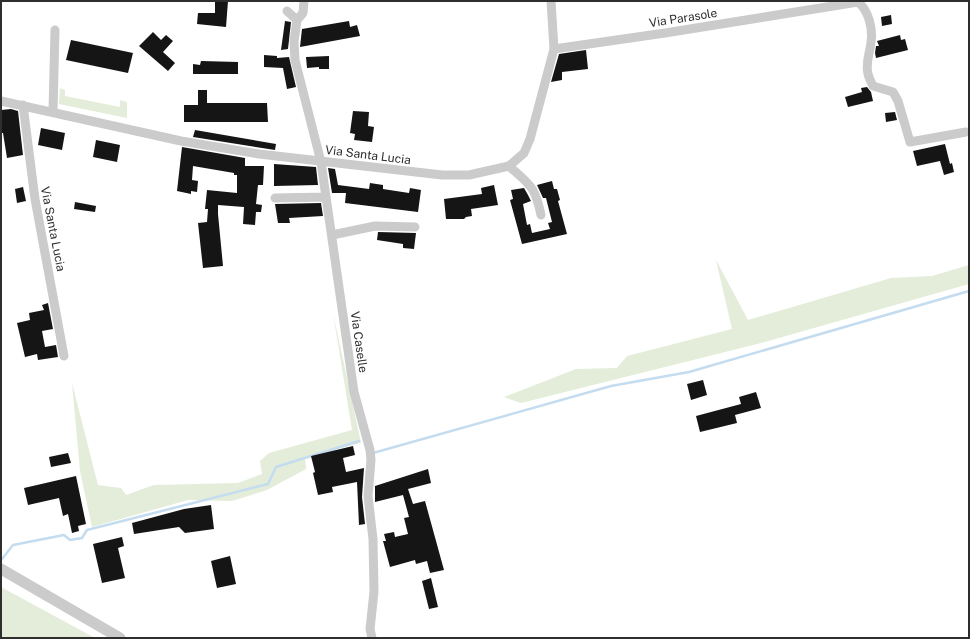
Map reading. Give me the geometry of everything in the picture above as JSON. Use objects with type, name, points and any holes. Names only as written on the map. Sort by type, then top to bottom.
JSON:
[{"type":"street","name":"Via Caselle","points":[[304,1],[303,14],[297,20],[294,41],[295,60],[321,162],[354,392],[370,450],[371,460],[368,496],[373,539],[374,592],[370,629],[372,638]]},
{"type":"street","name":"Via Santa Lucia","points":[[1,101],[53,111],[181,141],[259,154],[442,175],[469,175],[509,166],[524,153],[530,139],[554,48],[551,1]]},
{"type":"street","name":"Via Parasole","points":[[554,48],[665,33],[858,2],[865,7],[870,21],[871,41],[868,57],[868,74],[873,86],[893,92],[898,101],[910,142],[966,132]]},
{"type":"street","points":[[287,12],[297,20]]},
{"type":"street","points":[[53,111],[55,30]]},
{"type":"street","name":"Via Santa Lucia","points":[[23,105],[35,199],[64,356]]},
{"type":"street","points":[[509,166],[533,188],[538,200],[541,215]]},
{"type":"street","points":[[275,198],[326,197]]},
{"type":"street","points":[[332,235],[375,226],[415,227]]},
{"type":"street","points":[[1,569],[120,638]]},
{"type":"green space","points":[[60,88],[65,90],[65,96],[120,107],[120,100],[127,102],[127,118],[59,104]]},
{"type":"green space","points":[[716,260],[748,320],[891,278],[932,276],[969,265],[969,284],[761,343],[521,403],[504,397],[576,369],[617,368],[627,356],[732,329]]},
{"type":"green space","points":[[333,313],[361,443],[305,457],[306,469],[267,490],[232,501],[188,500],[92,527],[80,471],[72,383],[98,485],[121,488],[126,495],[154,485],[238,483],[262,474],[260,461],[269,453],[352,430]]},
{"type":"green space","points":[[1,587],[95,638],[1,638]]},
{"type":"building","points":[[215,1],[228,1],[226,27],[197,24],[198,13],[215,13]]},
{"type":"building","points":[[891,15],[892,24],[882,26],[881,17]]},
{"type":"building","points":[[285,21],[291,22],[288,49],[281,50]]},
{"type":"building","points":[[349,21],[350,27],[357,25],[360,36],[300,47],[302,29]]},
{"type":"building","points":[[153,32],[161,40],[166,35],[173,41],[163,52],[175,63],[168,71],[139,46]]},
{"type":"building","points":[[900,35],[901,40],[905,39],[908,50],[876,58],[876,46],[879,46],[877,41]]},
{"type":"building","points":[[71,40],[133,53],[128,73],[66,60]]},
{"type":"building","points":[[586,50],[588,69],[562,72],[562,80],[551,82],[559,54]]},
{"type":"building","points":[[264,55],[277,56],[277,58],[289,57],[296,87],[287,89],[283,68],[264,67]]},
{"type":"building","points":[[329,56],[329,69],[319,69],[319,67],[307,68],[306,57]]},
{"type":"building","points":[[201,61],[238,62],[238,74],[193,74],[193,64],[200,65]]},
{"type":"building","points":[[867,87],[871,92],[873,101],[848,107],[845,97],[862,92],[861,88]]},
{"type":"building","points":[[198,90],[207,90],[207,103],[267,103],[268,122],[184,122],[184,105],[198,105]]},
{"type":"building","points":[[11,109],[18,111],[23,155],[7,158],[3,133],[1,133],[1,110]]},
{"type":"building","points":[[353,111],[369,112],[368,126],[374,127],[372,142],[354,140],[355,134],[350,133]]},
{"type":"building","points":[[895,112],[897,120],[886,122],[885,113]]},
{"type":"building","points":[[41,128],[65,133],[62,150],[38,145]]},
{"type":"building","points":[[195,130],[276,144],[275,150],[193,137]]},
{"type":"building","points":[[96,140],[120,145],[117,162],[93,157]]},
{"type":"building","points":[[945,144],[950,164],[952,163],[954,172],[944,175],[940,161],[917,166],[913,151]]},
{"type":"building","points":[[182,147],[245,158],[245,166],[264,166],[263,185],[258,185],[256,204],[262,205],[261,212],[256,212],[255,225],[243,224],[244,207],[218,205],[223,266],[203,268],[198,223],[207,222],[208,209],[205,209],[207,190],[237,193],[237,175],[234,175],[234,173],[193,166],[192,180],[198,181],[197,192],[191,191],[191,194],[177,191]]},
{"type":"building","points":[[274,164],[316,167],[318,185],[274,186]]},
{"type":"building","points":[[328,168],[335,169],[338,185],[369,189],[370,183],[383,185],[383,189],[409,193],[410,188],[421,190],[418,212],[345,203],[346,193],[332,193]]},
{"type":"building","points":[[552,181],[554,189],[557,189],[560,200],[558,201],[567,234],[522,244],[510,200],[513,199],[511,190],[524,188],[531,201],[523,204],[527,225],[530,224],[532,233],[550,229],[548,223],[552,222],[546,198],[543,198],[537,185]]},
{"type":"building","points":[[494,185],[498,205],[471,209],[472,216],[464,219],[446,219],[444,199],[482,194],[481,188]]},
{"type":"building","points":[[23,187],[26,201],[17,203],[15,189]]},
{"type":"building","points":[[75,202],[96,206],[95,212],[74,209]]},
{"type":"building","points":[[321,203],[323,216],[289,218],[290,223],[278,223],[275,204]]},
{"type":"building","points":[[378,232],[416,233],[414,249],[403,248],[403,244],[377,240]]},
{"type":"building","points":[[48,303],[53,329],[42,331],[45,347],[56,345],[58,357],[38,360],[37,354],[25,357],[17,323],[30,320],[29,313],[44,310],[42,305]]},
{"type":"building","points":[[703,380],[707,395],[691,400],[687,384]]},
{"type":"building","points":[[756,392],[761,408],[735,415],[737,423],[700,432],[696,416],[741,404],[739,397]]},
{"type":"building","points":[[353,446],[355,455],[343,458],[346,472],[364,468],[362,497],[365,524],[359,525],[357,482],[332,487],[333,492],[318,495],[311,456]]},
{"type":"building","points":[[68,453],[71,463],[51,467],[49,457]]},
{"type":"building","points":[[428,469],[431,483],[408,489],[413,504],[425,501],[444,570],[430,573],[427,561],[416,564],[415,560],[390,567],[383,541],[386,541],[384,534],[394,532],[395,537],[408,534],[404,518],[409,517],[403,495],[375,502],[375,486]]},
{"type":"building","points":[[76,476],[86,524],[78,526],[79,531],[72,533],[68,514],[63,516],[59,498],[28,505],[24,488]]},
{"type":"building","points":[[211,505],[214,529],[185,533],[179,527],[134,534],[132,523],[184,509]]},
{"type":"building","points":[[122,537],[124,546],[118,548],[125,578],[102,583],[93,544]]},
{"type":"building","points":[[230,556],[236,584],[217,588],[211,561]]},
{"type":"building","points":[[431,578],[438,607],[429,609],[422,581]]},
{"type":"waterway","points":[[373,453],[611,386],[689,372],[969,291]]},
{"type":"waterway","points":[[2,559],[13,545],[64,535],[70,540],[82,538],[87,530],[268,484],[276,467],[359,441]]}]
